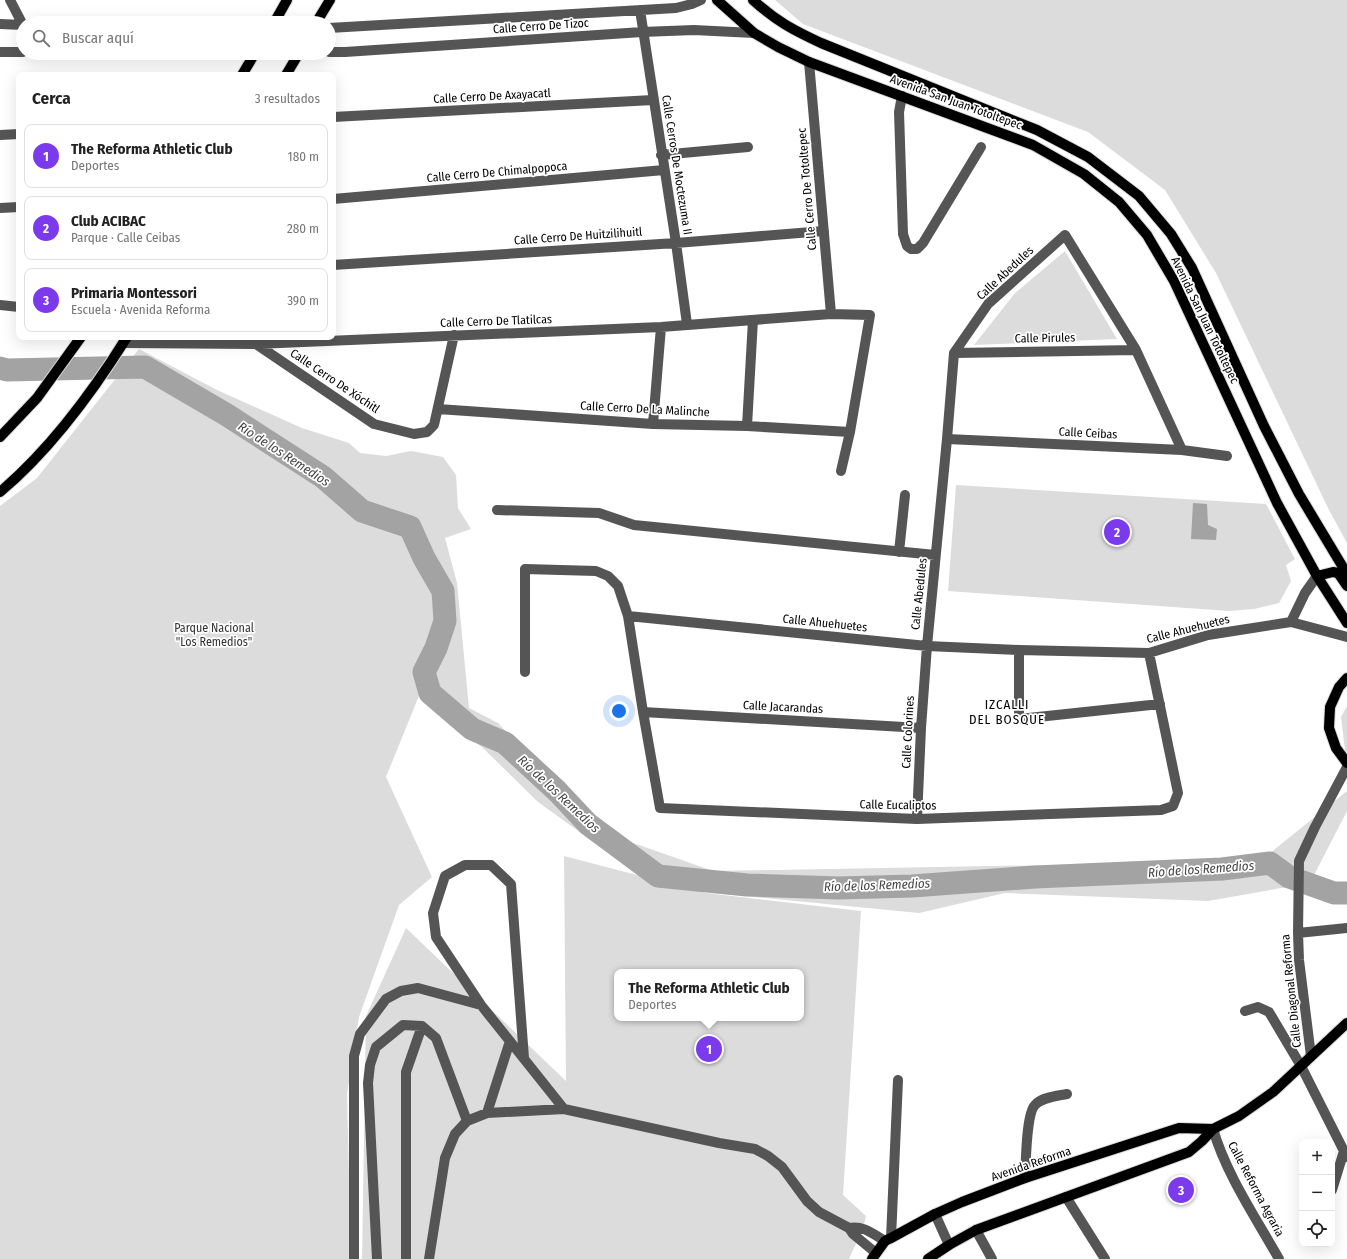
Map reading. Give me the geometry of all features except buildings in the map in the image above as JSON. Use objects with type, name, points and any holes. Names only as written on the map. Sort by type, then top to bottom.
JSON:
[{"type":"main road","points":[[278,16],[287,0]]},
{"type":"main road","points":[[320,16],[330,0]]},
{"type":"main road","name":"Avenida San Juan Totoltepec","points":[[717,0],[754,33],[778,47],[809,62],[1033,145],[1084,174],[1119,202],[1147,235],[1174,281],[1277,503],[1317,576],[1347,623]]},
{"type":"main road","name":"Avenida San Juan Totoltepec","points":[[753,0],[770,16],[787,27],[821,43],[1037,130],[1088,157],[1139,196],[1171,234],[1192,268],[1264,426],[1295,487],[1347,574]]},
{"type":"main road","points":[[244,72],[251,60]]},
{"type":"main road","points":[[288,72],[295,60]]},
{"type":"main road","points":[[0,438],[37,398],[74,350],[79,340]]},
{"type":"main road","points":[[0,492],[42,452],[72,417],[125,340]]},
{"type":"main road","points":[[1317,576],[1333,572],[1338,573],[1347,586]]},
{"type":"main road","points":[[1347,678],[1338,687],[1330,707],[1329,728],[1336,748],[1347,763]]},
{"type":"main road","name":"Avenida Reforma","points":[[928,1259],[976,1230],[1189,1152],[1213,1129],[1239,1116],[1267,1096],[1347,1023]]},
{"type":"main road","name":"Avenida Reforma","points":[[874,1256],[888,1239],[936,1214],[1025,1178],[1179,1128],[1213,1129]]},
{"type":"street","points":[[10,0],[18,16]]},
{"type":"street","name":"Calle Cerro De Tizoc","points":[[336,28],[676,8],[701,0]]},
{"type":"street","name":"Calle Cerros De Moctezuma II","points":[[640,10],[642,32],[676,243],[687,324]]},
{"type":"street","points":[[0,24],[16,25]]},
{"type":"street","name":"Calle Cerro De Tizoc","points":[[336,52],[642,32],[694,30],[754,33]]},
{"type":"street","points":[[0,52],[16,52]]},
{"type":"street","name":"Calle Cerro De Totoltepec","points":[[809,62],[831,314]]},
{"type":"street","points":[[902,96],[899,112],[903,234],[907,246],[911,250],[917,250],[923,243],[981,147]]},
{"type":"street","name":"Calle Cerro De Axayacatl","points":[[336,117],[653,100]]},
{"type":"street","points":[[0,134],[16,134]]},
{"type":"street","points":[[661,155],[748,147]]},
{"type":"street","name":"Calle Cerro De Chimalpopoca","points":[[336,199],[664,170]]},
{"type":"street","points":[[0,208],[16,207]]},
{"type":"street","name":"Calle Cerro De Huitzilihuitl","points":[[336,265],[676,243],[824,231]]},
{"type":"street","name":"Calle Abedules","points":[[926,646],[947,439],[954,353],[988,304],[1065,235],[1136,350],[1182,450]]},
{"type":"street","points":[[0,305],[16,307]]},
{"type":"street","name":"Calle Cerro De Tlatilcas","points":[[125,340],[256,344],[661,326],[831,314],[870,315],[850,432]]},
{"type":"street","points":[[747,426],[753,320]]},
{"type":"street","points":[[653,424],[661,326]]},
{"type":"street","points":[[438,409],[454,335]]},
{"type":"street","name":"Calle Cerro De Xóchitl","points":[[256,344],[374,424],[414,434],[427,432],[434,425],[438,409]]},
{"type":"street","name":"Calle Pirules","points":[[954,353],[1136,350]]},
{"type":"street","name":"Calle Cerro De La Malinche","points":[[438,409],[653,424],[747,426],[850,432]]},
{"type":"street","points":[[841,471],[850,432]]},
{"type":"street","name":"Calle Ceibas","points":[[947,439],[1182,450],[1227,456]]},
{"type":"street","points":[[899,552],[905,495]]},
{"type":"street","points":[[497,510],[599,513],[634,525],[935,555]]},
{"type":"street","name":"Calle Eucaliptos","points":[[525,672],[525,569],[596,571],[608,576],[618,586],[628,616],[660,808],[917,820],[1161,810],[1173,806],[1178,793],[1149,653]]},
{"type":"street","points":[[1291,622],[1305,593],[1317,576]]},
{"type":"street","name":"Calle Ahuehuetes","points":[[628,616],[926,646],[1019,650],[1149,653],[1208,635],[1291,622],[1347,637]]},
{"type":"street","name":"Calle Colorines","points":[[917,820],[926,646]]},
{"type":"street","points":[[1019,650],[1019,719],[1160,704]]},
{"type":"street","name":"Calle Jacarandas","points":[[643,712],[921,728]]},
{"type":"street","name":"Calle Diagonal Reforma","points":[[1311,1056],[1298,933],[1299,865],[1315,827],[1347,767]]},
{"type":"street","points":[[524,1058],[511,884],[491,865],[465,865],[445,876],[432,913],[436,937],[481,1005],[564,1109]]},
{"type":"street","points":[[1298,933],[1347,928]]},
{"type":"street","points":[[354,1259],[354,1056],[360,1034],[386,999],[401,991],[418,988],[481,1005]]},
{"type":"street","points":[[1246,1011],[1258,1007],[1269,1012],[1301,1066],[1346,1154],[1335,1182]]},
{"type":"street","points":[[377,1259],[368,1083],[370,1064],[376,1047],[403,1025],[422,1026],[436,1038],[467,1121]]},
{"type":"street","points":[[406,1259],[406,1072],[422,1026]]},
{"type":"street","points":[[487,1113],[510,1041]]},
{"type":"street","points":[[849,1228],[863,1228],[888,1239],[898,1080]]},
{"type":"street","points":[[1025,1178],[1030,1116],[1034,1105],[1042,1100],[1067,1094]]},
{"type":"street","points":[[429,1259],[445,1158],[455,1134],[467,1121],[487,1113],[564,1109],[719,1143],[755,1149],[768,1156],[782,1167],[807,1201],[819,1212],[849,1228],[874,1256]]},
{"type":"street","name":"Calle Reforma Agraria","points":[[1213,1129],[1226,1165],[1279,1259]]},
{"type":"street","points":[[1066,1197],[1105,1259]]},
{"type":"street","points":[[936,1214],[949,1245]]},
{"type":"street","points":[[976,1230],[992,1259]]},
{"type":"green space","points":[[775,0],[1347,0],[1347,543],[1329,510],[1216,273],[1165,190],[1088,132],[803,24]]},
{"type":"green space","points":[[1065,251],[1117,339],[974,345],[1015,293]]},
{"type":"green space","name":"Parque Nacional \"Los Remedios\"","points":[[139,349],[217,390],[302,428],[349,443],[360,453],[386,456],[411,451],[443,457],[456,475],[458,508],[471,529],[445,538],[457,583],[469,708],[498,723],[533,761],[622,839],[713,871],[1166,863],[1270,853],[1347,791],[1347,811],[1310,883],[1208,901],[1005,893],[919,913],[755,897],[648,876],[592,841],[538,802],[484,749],[450,722],[425,681],[386,777],[432,877],[399,905],[359,1017],[347,1094],[351,1259],[0,1259],[0,506],[37,478]]},
{"type":"green space","points":[[956,485],[1266,504],[1295,559],[1286,565],[1291,581],[1279,603],[1254,609],[1229,611],[948,591]]},
{"type":"green space","points":[[1347,706],[1347,766],[1341,717]]},
{"type":"green space","points":[[564,856],[706,893],[861,911],[843,1195],[866,1216],[863,1228],[849,1259],[362,1259],[366,1016],[406,928],[566,1081]]},
{"type":"shaded area","points":[[1193,503],[1207,504],[1208,525],[1217,529],[1216,540],[1191,539]]},
{"type":"waterway","name":"Río de los Remedios","points":[[0,368],[7,370],[145,367],[227,415],[323,477],[362,511],[410,527],[424,558],[443,591],[445,621],[436,648],[424,672],[430,693],[472,729],[505,743],[557,791],[588,824],[658,876],[747,885],[838,888],[912,886],[1035,877],[1222,869],[1270,863],[1289,877],[1334,893],[1347,893]]},
{"type":"place","name":"Club ACIBAC","points":[[1117,532]]},
{"type":"place","name":"The Reforma Athletic Club","points":[[709,1049]]},
{"type":"place","name":"Primaria Montessori","points":[[1181,1190]]},
{"type":"district","name":"IZCALLI DEL BOSQUE","points":[[1007,712]]}]
